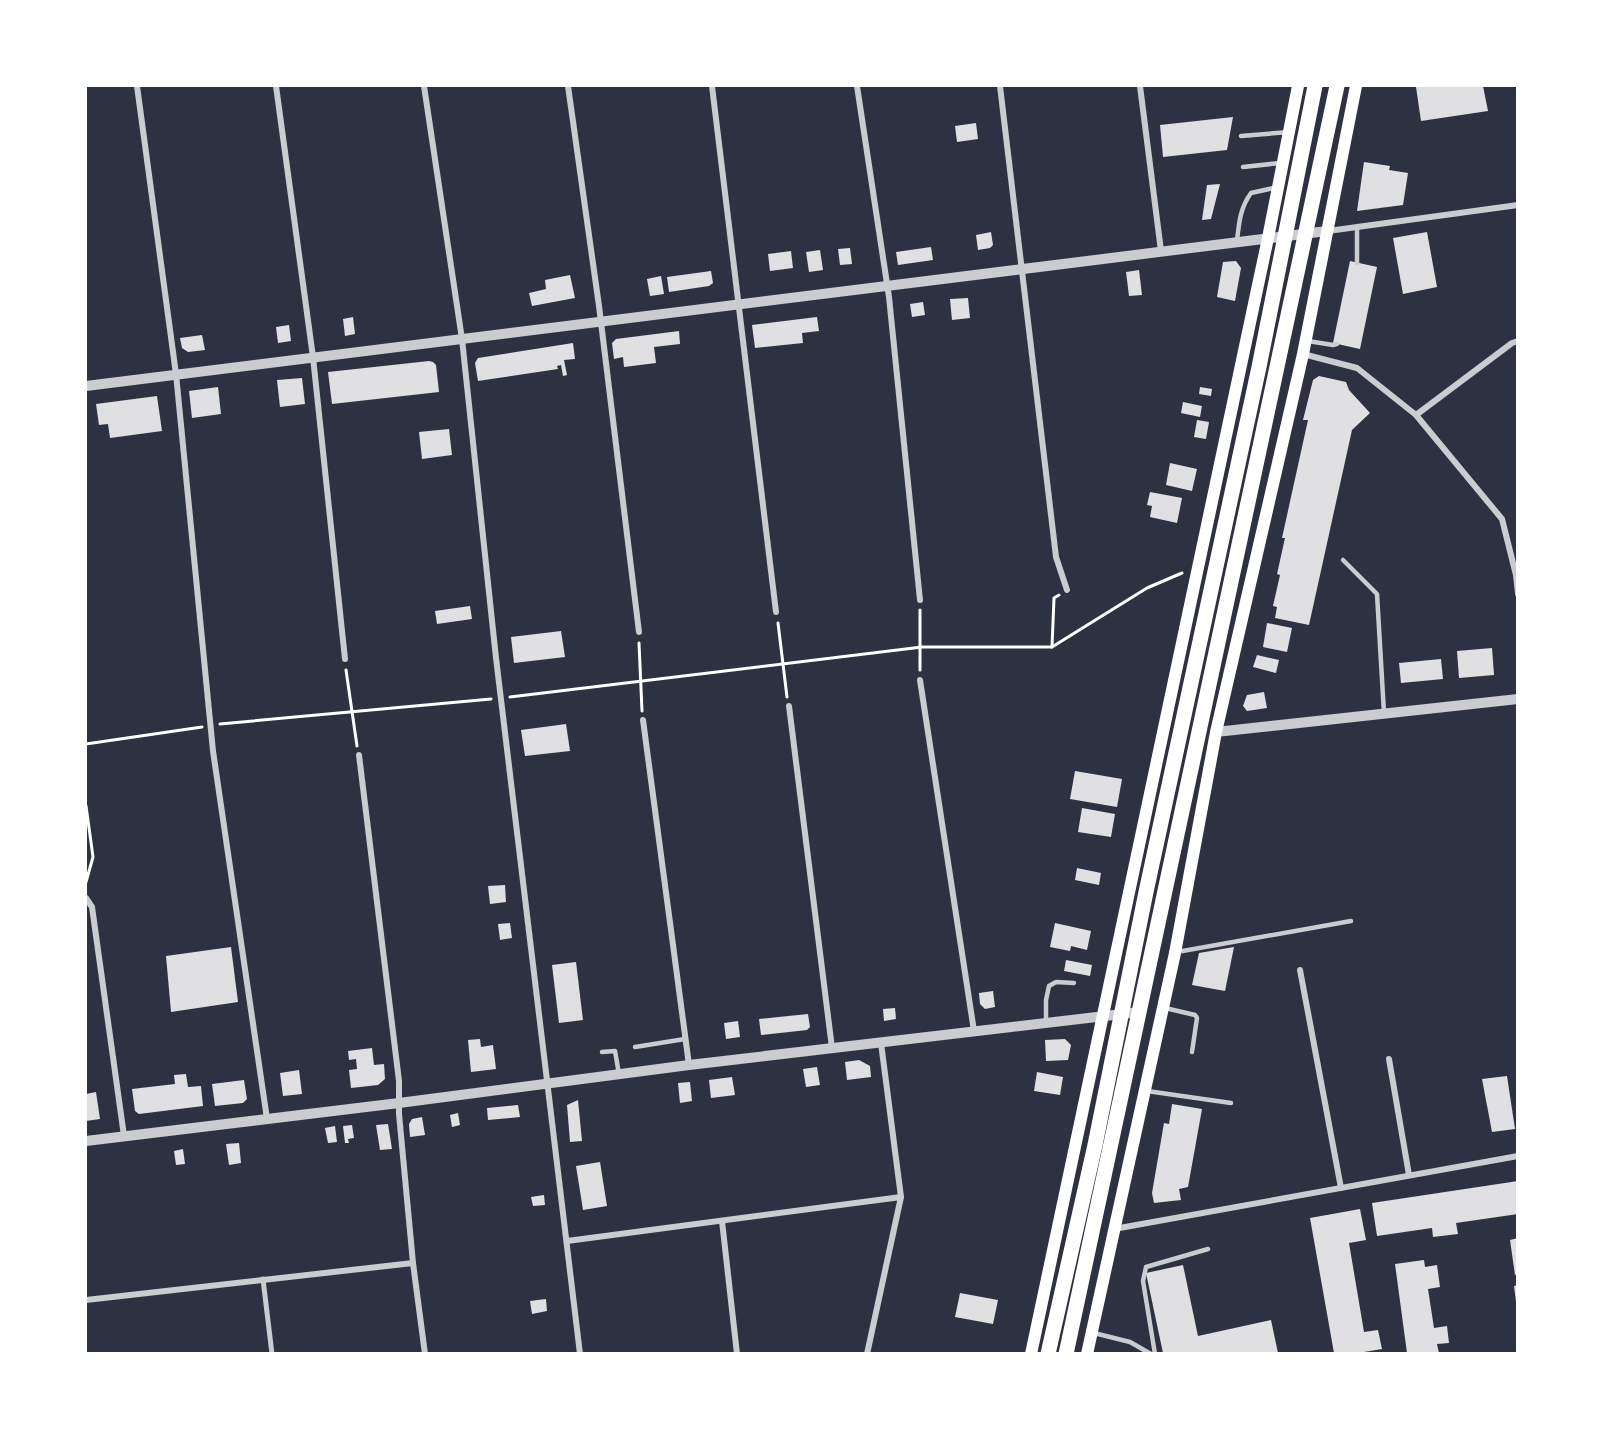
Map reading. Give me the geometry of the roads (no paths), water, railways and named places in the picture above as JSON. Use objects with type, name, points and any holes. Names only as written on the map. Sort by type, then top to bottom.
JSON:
[{"type":"main road","points":[[1031,1353],[1268,238],[1298,86]]},
{"type":"main road","points":[[1048,1353],[1095,1145],[1315,86]]},
{"type":"main road","points":[[1066,1353],[1337,86]]},
{"type":"main road","points":[[1087,1353],[1175,953],[1216,732],[1303,354],[1356,86]]},
{"type":"street","points":[[137,86],[176,374],[213,751],[267,1119]]},
{"type":"street","points":[[276,86],[313,357],[345,659]]},
{"type":"street","points":[[424,86],[462,339],[501,698],[580,1353]]},
{"type":"street","points":[[568,86],[639,632]]},
{"type":"street","points":[[712,86],[776,612]]},
{"type":"street","points":[[857,86],[887,286],[920,600]]},
{"type":"street","points":[[1000,86],[1056,557],[1067,590]]},
{"type":"street","points":[[1140,86],[1161,251]]},
{"type":"street","points":[[86,386],[738,303],[1023,270],[1518,205]]},
{"type":"street","points":[[1416,415],[1515,342],[1518,349]]},
{"type":"street","points":[[1303,354],[1357,368],[1416,415],[1502,519],[1517,575],[1518,594]]},
{"type":"street","points":[[920,680],[974,1031]]},
{"type":"street","points":[[1216,732],[1518,699]]},
{"type":"street","points":[[789,706],[832,1048]]},
{"type":"street","points":[[642,720],[689,1065]]},
{"type":"street","points":[[359,755],[399,1081],[413,1263],[425,1353]]},
{"type":"street","points":[[86,897],[92,907],[124,1136]]},
{"type":"street","points":[[1300,970],[1341,1188]]},
{"type":"street","points":[[86,1141],[689,1065],[1139,1012]]},
{"type":"street","points":[[867,1353],[901,1197],[880,1043]]},
{"type":"street","points":[[1389,1059],[1409,1175]]},
{"type":"street","points":[[1114,1229],[1518,1156]]},
{"type":"street","points":[[567,1241],[901,1197]]},
{"type":"street","points":[[722,1221],[737,1353]]},
{"type":"street","points":[[86,1300],[413,1263]]},
{"type":"street","points":[[264,1279],[272,1353]]},
{"type":"lane","points":[[1242,136],[1289,132]]},
{"type":"lane","points":[[1243,167],[1283,163]]},
{"type":"lane","points":[[1238,242],[1240,215],[1244,202],[1251,193],[1278,187]]},
{"type":"lane","points":[[1357,227],[1357,263]]},
{"type":"lane","points":[[1305,340],[1335,346],[1337,344]]},
{"type":"lane","points":[[1343,560],[1377,594],[1384,713]]},
{"type":"lane","points":[[1175,953],[1351,921]]},
{"type":"lane","points":[[1046,1023],[1046,1000],[1049,986],[1056,982],[1074,983]]},
{"type":"lane","points":[[1162,1008],[1195,1015],[1197,1018],[1192,1052]]},
{"type":"lane","points":[[635,1047],[685,1039]]},
{"type":"lane","points":[[602,1052],[615,1051],[619,1074]]},
{"type":"lane","points":[[1144,1091],[1231,1103]]},
{"type":"lane","points":[[1153,1353],[1143,1281],[1146,1267],[1208,1249]]},
{"type":"lane","points":[[1092,1332],[1130,1342],[1153,1353]]}]
